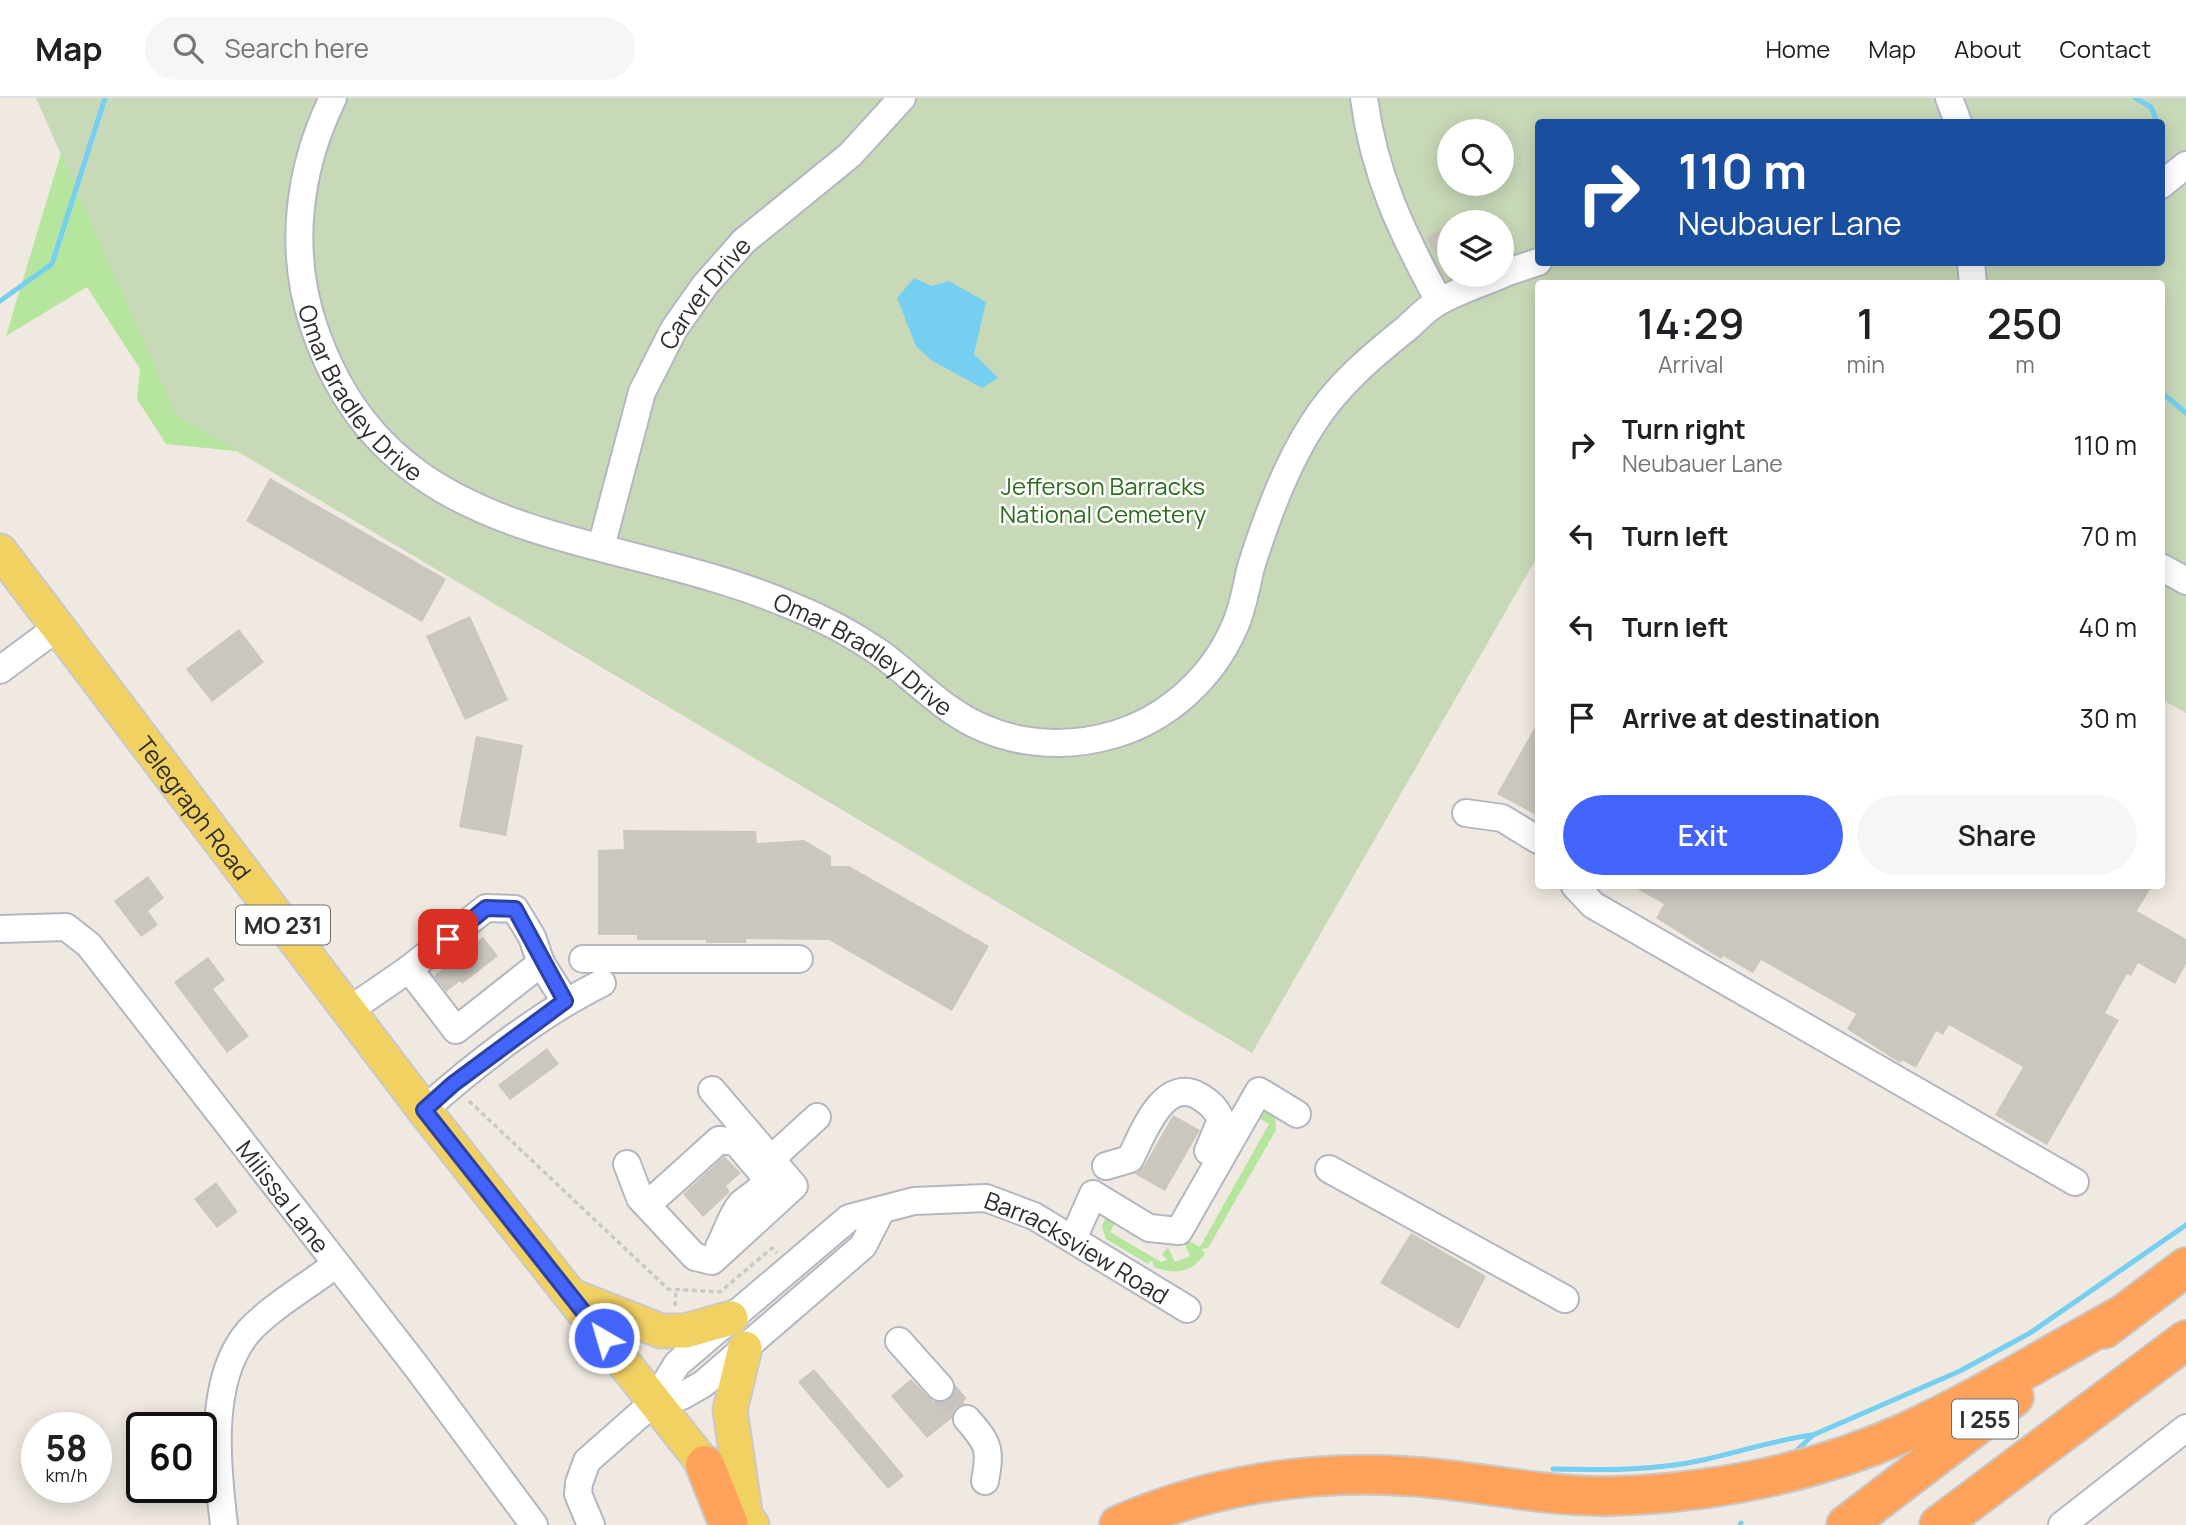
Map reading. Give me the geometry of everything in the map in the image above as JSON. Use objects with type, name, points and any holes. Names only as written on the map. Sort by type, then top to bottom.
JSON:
[{"type":"highway","name":"I 255","points":[[1846,1525],[2186,1267]]},
{"type":"highway","points":[[1119,1525],[1210,1494],[1330,1476],[1404,1476],[1611,1496],[1706,1489],[1756,1480],[1851,1454],[1905,1432],[2124,1314]]},
{"type":"highway","name":"I 255","points":[[1939,1525],[2186,1340]]},
{"type":"highway","points":[[1980,1525],[2069,1427]]},
{"type":"highway","points":[[705,1465],[742,1522]]},
{"type":"main road","name":"Telegraph Road","points":[[0,551],[424,1110],[705,1465]]},
{"type":"main road","points":[[570,1295],[662,1331],[685,1331],[731,1318]]},
{"type":"main road","points":[[742,1522],[730,1410],[745,1348]]},
{"type":"street","name":"Omar Bradley Drive","points":[[333,98],[312,148],[302,190],[299,234],[309,311],[324,358],[356,411],[407,468],[440,491],[522,526],[700,571],[796,607],[877,651],[956,714],[995,733],[1041,743],[1066,743],[1116,734],[1171,707],[1211,668],[1236,624],[1268,521],[1285,477],[1312,424],[1350,374],[1439,301],[1472,287]]},
{"type":"street","name":"Carver Drive","points":[[601,547],[642,392],[656,361],[690,305],[744,241],[850,155],[902,98]]},
{"type":"street","points":[[1364,98],[1370,145],[1402,233],[1439,301]]},
{"type":"street","points":[[1950,98],[1957,119]]},
{"type":"street","points":[[2165,181],[2186,165]]},
{"type":"street","name":"Omar Bradley Drive","points":[[1514,270],[1535,263]]},
{"type":"street","points":[[2165,569],[2186,581]]},
{"type":"street","points":[[0,670],[58,627]]},
{"type":"street","points":[[1466,813],[1502,818],[1535,838]]},
{"type":"street","points":[[1578,889],[1593,905],[2075,1182]]},
{"type":"street","points":[[348,1011],[414,975],[486,908],[515,909],[532,937],[538,956],[565,1001]]},
{"type":"street","name":"Milissa Lane","points":[[0,929],[66,927],[89,945],[416,1366],[534,1525]]},
{"type":"street","points":[[414,975],[456,1030],[538,956]]},
{"type":"street","points":[[583,959],[799,959]]},
{"type":"street","points":[[424,1110],[453,1084],[565,1001],[603,983]]},
{"type":"street","points":[[712,1090],[794,1186],[712,1261]]},
{"type":"street","points":[[1106,1166],[1129,1159],[1167,1097],[1180,1091],[1189,1091],[1217,1110],[1221,1120],[1218,1133],[1161,1231]]},
{"type":"street","points":[[1073,1239],[1093,1194],[1149,1228],[1179,1231],[1259,1091],[1297,1114]]},
{"type":"street","points":[[644,1201],[733,1115]]},
{"type":"street","points":[[771,1159],[817,1116]]},
{"type":"street","points":[[644,1201],[719,1140],[736,1142],[764,1175],[764,1181],[762,1187],[740,1206],[712,1261]]},
{"type":"street","points":[[627,1164],[644,1201],[695,1257],[712,1261]]},
{"type":"street","points":[[1329,1169],[1565,1299]]},
{"type":"street","name":"Barracksview Road","points":[[591,1525],[578,1494],[582,1471],[596,1452],[654,1402],[677,1364],[849,1218],[914,1201],[986,1198],[1034,1216],[1187,1309]]},
{"type":"street","name":"Barracksview Road","points":[[654,1402],[682,1396],[703,1384],[863,1246],[881,1211]]},
{"type":"street","points":[[224,1525],[216,1458],[224,1378],[248,1332],[335,1265]]},
{"type":"street","points":[[899,1341],[940,1387]]},
{"type":"street","points":[[967,1419],[986,1441],[990,1455],[985,1481]]},
{"type":"street","points":[[2062,1525],[2186,1428]]},
{"type":"path","points":[[453,1084],[488,1122],[668,1289],[720,1293],[772,1248],[789,1268]]},
{"type":"green space","points":[[36,98],[216,98],[235,451],[166,444],[137,399],[140,369],[87,287],[6,336],[61,153]]},
{"type":"green space","name":"Jefferson Barracks National Cemetery","points":[[36,98],[2186,98],[2186,713],[2165,701],[2165,280],[1535,280],[1535,560],[1252,1053],[176,415]]},
{"type":"green space","points":[[1263,1109],[1275,1115],[1276,1130],[1208,1248],[1201,1249],[1205,1253],[1195,1265],[1176,1271],[1161,1270],[1154,1267],[1152,1260],[1148,1264],[1106,1239],[1102,1226],[1106,1217],[1116,1221],[1110,1232],[1161,1262],[1167,1260],[1162,1254],[1168,1247],[1175,1262],[1190,1256],[1184,1242],[1187,1240],[1200,1247],[1269,1124],[1259,1118]]},
{"type":"water","points":[[914,278],[932,286],[949,281],[986,302],[974,354],[998,378],[982,388],[931,360],[916,346],[897,298]]},
{"type":"building","points":[[1437,231],[1437,255],[1426,237]]},
{"type":"building","points":[[270,478],[446,579],[422,622],[246,521]]},
{"type":"building","points":[[470,616],[508,700],[465,720],[426,636]]},
{"type":"building","points":[[239,629],[264,662],[212,702],[186,669]]},
{"type":"building","points":[[1535,727],[1535,814],[1497,794]]},
{"type":"building","points":[[476,736],[523,745],[506,836],[459,827]]},
{"type":"building","points":[[623,830],[756,831],[757,843],[804,840],[831,856],[831,866],[849,866],[989,946],[952,1011],[829,940],[746,939],[746,943],[706,943],[706,940],[637,940],[637,935],[598,935],[598,850],[624,849]]},
{"type":"building","points":[[148,876],[164,898],[148,911],[158,925],[141,937],[114,901]]},
{"type":"building","points":[[1637,889],[2150,889],[2137,911],[2186,939],[2186,964],[2175,984],[2138,963],[2131,976],[2127,974],[2105,1013],[2119,1020],[2047,1145],[1995,1115],[2023,1067],[1949,1025],[1943,1035],[1936,1031],[1916,1068],[1902,1060],[1900,1063],[1847,1029],[1856,1014],[1761,960],[1753,973],[1723,956],[1721,959],[1656,918],[1664,904]]},
{"type":"building","points":[[483,937],[498,956],[462,984],[460,981],[446,992],[434,976]]},
{"type":"building","points":[[208,957],[225,980],[213,989],[249,1036],[227,1053],[174,982]]},
{"type":"building","points":[[547,1048],[559,1064],[510,1100],[498,1085]]},
{"type":"building","points":[[1173,1115],[1200,1130],[1165,1191],[1135,1174],[1144,1166]]},
{"type":"building","points":[[724,1156],[741,1173],[726,1186],[730,1192],[703,1217],[683,1194]]},
{"type":"building","points":[[216,1182],[238,1212],[217,1228],[194,1199]]},
{"type":"building","points":[[1411,1233],[1486,1276],[1459,1329],[1380,1283]]},
{"type":"building","points":[[814,1369],[904,1476],[888,1489],[798,1382]]},
{"type":"building","points":[[911,1379],[934,1402],[944,1402],[955,1392],[965,1404],[956,1408],[952,1418],[927,1438],[891,1396]]},
{"type":"waterway","points":[[0,301],[52,264],[105,98]]},
{"type":"waterway","points":[[2135,98],[2151,107],[2156,119]]},
{"type":"waterway","points":[[2165,395],[2186,413]]},
{"type":"waterway","points":[[1794,1453],[1813,1435],[1960,1371],[2030,1333],[2186,1225]]},
{"type":"waterway","points":[[1553,1469],[1666,1466],[1812,1435]]},
{"type":"tunnel","points":[[940,1387],[967,1419]]},
{"type":"route","points":[[448,939],[486,908],[515,909],[532,937],[541,962],[565,1001],[453,1084],[424,1110],[604,1338]]}]
